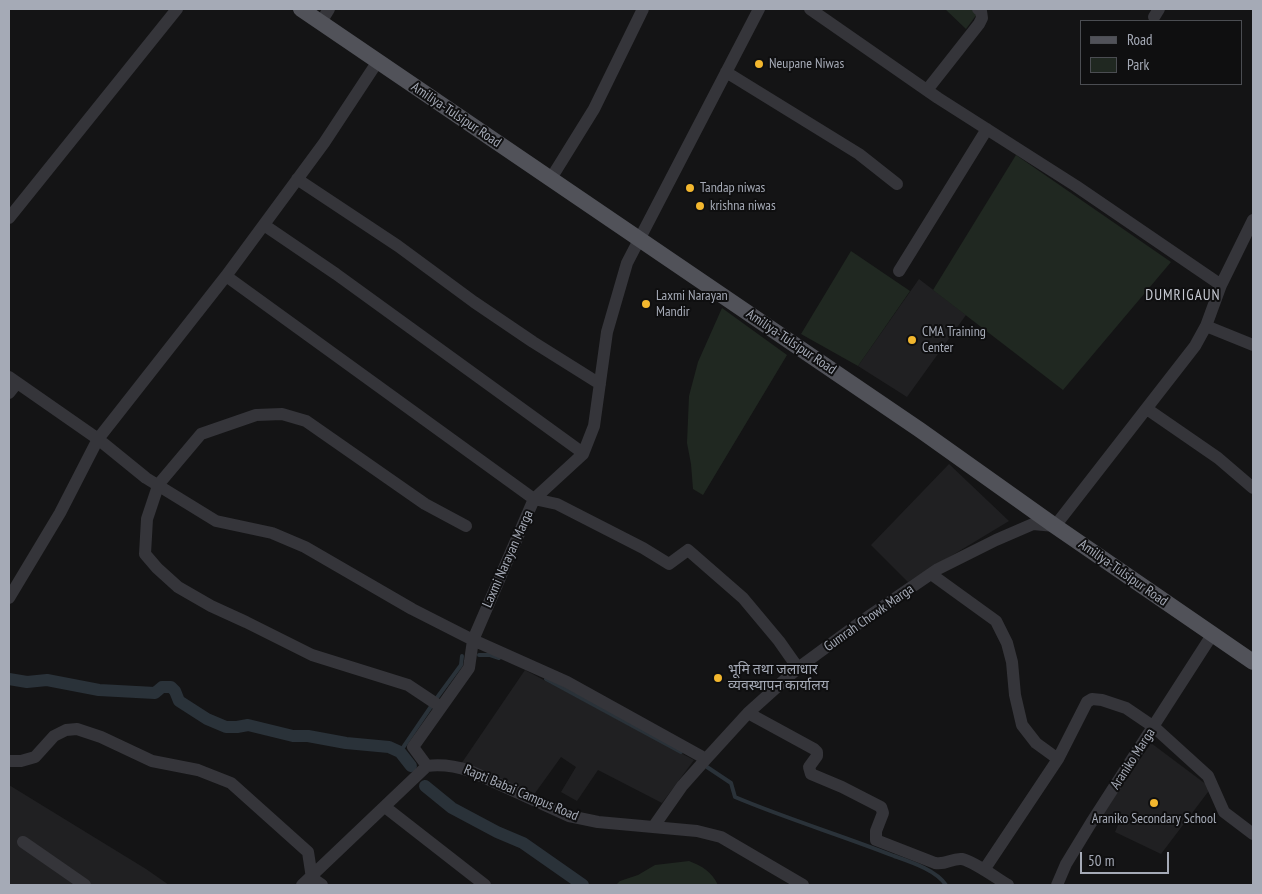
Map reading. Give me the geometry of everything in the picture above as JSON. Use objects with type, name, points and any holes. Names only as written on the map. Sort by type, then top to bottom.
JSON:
[{"type":"main road","name":"Amiliya-Tulsipur Road","points":[[301,9],[325,15],[378,61],[550,180],[920,430],[1055,526],[1253,662]]},
{"type":"street","points":[[9,218],[177,9]]},
{"type":"street","points":[[550,180],[594,109],[643,9]]},
{"type":"street","name":"Laxmi Narayan Marga","points":[[427,766],[413,747],[469,668],[473,640],[534,499],[583,454],[594,426],[607,332],[627,263],[759,9]]},
{"type":"street","points":[[810,9],[927,90],[1076,186],[1221,285]]},
{"type":"street","points":[[927,90],[979,24],[982,18],[981,11],[978,9]]},
{"type":"street","points":[[9,598],[60,513],[98,439],[264,226],[334,128],[378,61]]},
{"type":"street","points":[[726,72],[859,154],[897,184]]},
{"type":"street","points":[[899,271],[987,129]]},
{"type":"street","points":[[297,179],[398,246],[474,302],[533,342],[600,384]]},
{"type":"street","points":[[1055,526],[1148,409],[1195,346],[1206,326],[1221,285],[1253,220]]},
{"type":"street","points":[[264,226],[336,274],[583,453]]},
{"type":"street","points":[[226,276],[534,499],[557,504],[643,548],[669,564],[688,550],[743,598],[779,641],[798,668]]},
{"type":"street","points":[[1206,326],[1253,345]]},
{"type":"street","points":[[9,393],[13,380],[98,439],[158,486],[216,520],[272,533],[305,547],[412,609],[473,640],[567,682],[706,759]]},
{"type":"street","points":[[1148,409],[1218,458],[1253,488]]},
{"type":"street","points":[[441,707],[408,686],[312,655],[211,606],[178,587],[145,554],[147,519],[158,486],[201,434],[256,415],[282,414],[306,421],[425,504],[466,526]]},
{"type":"street","name":"Gumrah Chowk Marga","points":[[654,826],[682,786],[706,759],[748,713],[798,668],[931,574],[996,540],[1034,524],[1055,526]]},
{"type":"street","points":[[931,574],[996,621],[1007,643],[1012,662],[1015,696],[1022,725],[1036,742],[1058,759]]},
{"type":"street","name":"Araniko Marga","points":[[1057,885],[1066,864],[1091,823],[1212,635]]},
{"type":"street","points":[[984,870],[1058,759],[1087,702],[1092,699],[1102,700],[1126,708],[1154,727],[1208,776],[1224,812],[1253,834]]},
{"type":"street","points":[[748,713],[814,749],[817,752],[817,756],[809,767],[811,774],[842,786],[881,807],[883,813],[876,831],[876,840],[935,863],[944,864],[953,860],[964,859],[1008,885]]},
{"type":"street","points":[[9,762],[21,761],[35,756],[54,736],[66,730],[77,729],[101,737],[152,760],[206,773],[231,783],[308,852],[312,883]]},
{"type":"street","name":"Rapti Babai Campus Road","points":[[427,766],[440,764],[456,766],[569,816],[598,822],[698,831],[721,836],[803,885]]},
{"type":"street","points":[[312,883],[427,766]]},
{"type":"street","points":[[385,807],[485,885]]},
{"type":"street","points":[[23,842],[85,885]]},
{"type":"shaded area","name":"CMA Training Center","points":[[919,279],[966,315],[907,397],[858,366]]},
{"type":"shaded area","points":[[949,464],[1009,521],[908,582],[871,545]]},
{"type":"shaded area","points":[[525,670],[694,760],[662,803],[598,770],[577,801],[561,792],[576,767],[561,757],[533,796],[461,764]]},
{"type":"shaded area","name":"Araniko Secondary School","points":[[1151,743],[1211,788],[1161,854],[1115,832],[1118,825],[1099,819]]},
{"type":"shaded area","points":[[9,785],[146,869],[169,885],[9,885]]},
{"type":"green space","points":[[945,9],[971,9],[977,14],[966,29]]},
{"type":"green space","points":[[1016,155],[1171,262],[1063,390],[933,290]]},
{"type":"green space","points":[[851,251],[910,291],[858,366],[801,334]]},
{"type":"green space","points":[[722,308],[787,355],[703,495],[693,489],[687,443],[689,396],[698,362]]},
{"type":"green space","points":[[689,861],[706,870],[713,876],[718,885],[616,885],[620,881],[638,875],[655,865]]},
{"type":"waterway","points":[[479,655],[490,655],[499,658]]},
{"type":"waterway","points":[[436,699],[461,665],[462,656]]},
{"type":"waterway","points":[[9,679],[27,682],[47,680],[99,690],[155,693],[162,687],[171,687],[179,701],[207,719],[226,727],[248,725],[293,736],[308,736],[346,743],[389,747],[400,752],[411,766]]},
{"type":"waterway","points":[[546,679],[681,752]]},
{"type":"waterway","points":[[400,752],[432,705]]},
{"type":"waterway","points":[[707,767],[731,783],[735,797],[915,864],[936,875],[946,885]]},
{"type":"waterway","points":[[425,786],[452,808],[497,832],[523,843],[583,885]]},
{"type":"place","name":"Neupane Niwas","points":[[759,64]]},
{"type":"place","name":"Tandap niwas","points":[[690,188]]},
{"type":"place","name":"krishna niwas","points":[[700,206]]},
{"type":"place","name":"Laxmi Narayan Mandir","points":[[646,304]]},
{"type":"place","name":"CMA Training Center","points":[[912,340]]},
{"type":"place","name":"भूमि तथा जलाधार व्यवस्थापन कार्यालय","points":[[718,678]]},
{"type":"place","name":"Araniko Secondary School","points":[[1154,803]]},
{"type":"district","name":"DUMRIGAUN","points":[[1183,296]]}]
